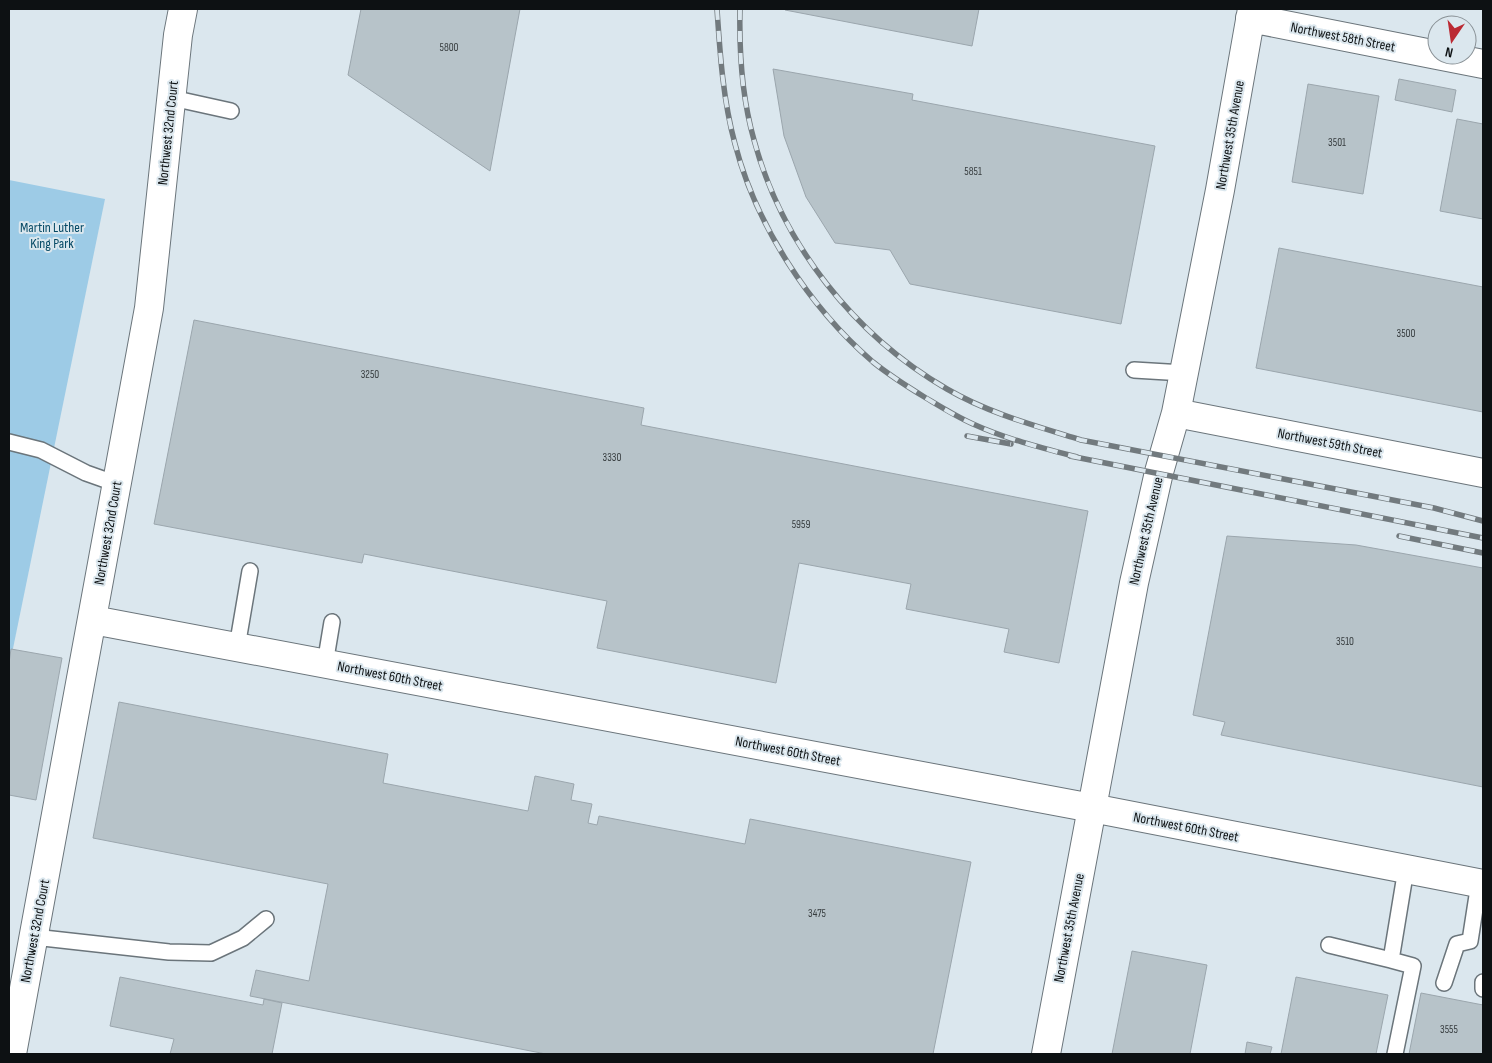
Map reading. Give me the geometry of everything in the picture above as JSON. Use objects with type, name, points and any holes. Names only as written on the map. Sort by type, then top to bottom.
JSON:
[{"type":"street","name":"Northwest 32nd Court","points":[[12,1054],[150,308],[178,35],[183,9]]},
{"type":"street","name":"Northwest 58th Street","points":[[1251,13],[1427,53]]},
{"type":"street","name":"Northwest 35th Avenue","points":[[1046,1054],[1134,583],[1159,472],[1176,413],[1220,190],[1251,13]]},
{"type":"street","name":"Northwest 59th Street","points":[[1176,413],[1483,473]]},
{"type":"street","name":"Northwest 60th Street","points":[[93,620],[1092,808],[1481,884]]},
{"type":"lane","points":[[172,98],[231,111]]},
{"type":"lane","points":[[1134,370],[1184,373]]},
{"type":"lane","points":[[9,442],[41,450],[86,473],[117,484]]},
{"type":"lane","points":[[237,647],[250,571]]},
{"type":"lane","points":[[324,664],[332,622]]},
{"type":"lane","points":[[1391,960],[1406,869]]},
{"type":"lane","points":[[1444,983],[1457,944],[1477,944],[1481,884]]},
{"type":"lane","points":[[34,937],[169,952],[211,953],[243,938],[266,919]]},
{"type":"lane","points":[[1329,945],[1414,966],[1396,1054]]},
{"type":"green space","name":"Martin Luther King Park","points":[[9,180],[105,199],[9,668]]},
{"type":"building","points":[[361,9],[520,9],[490,171],[348,75]]},
{"type":"building","points":[[785,9],[979,9],[972,46]]},
{"type":"building","points":[[773,69],[913,94],[912,100],[1155,146],[1121,324],[910,284],[890,250],[835,243],[806,197],[784,136]]},
{"type":"building","points":[[1399,79],[1456,90],[1452,112],[1395,100]]},
{"type":"building","points":[[1308,84],[1379,96],[1363,194],[1292,182]]},
{"type":"building","points":[[1457,119],[1483,124],[1483,219],[1440,211]]},
{"type":"building","points":[[1279,248],[1483,287],[1483,412],[1256,368]]},
{"type":"building","points":[[194,320],[644,408],[641,425],[1088,511],[1059,663],[1004,652],[1009,629],[906,609],[911,584],[799,563],[776,683],[597,648],[607,601],[364,554],[362,563],[154,524]]},
{"type":"building","points":[[1227,536],[1356,545],[1483,568],[1483,787],[1221,735],[1225,722],[1193,715]]},
{"type":"building","points":[[11,649],[62,658],[36,800],[9,795],[9,663]]},
{"type":"building","points":[[119,702],[388,754],[383,783],[528,811],[535,776],[574,784],[571,800],[592,804],[588,823],[597,825],[599,816],[745,844],[750,819],[971,862],[933,1054],[546,1054],[250,996],[256,970],[309,981],[328,884],[93,838]]},
{"type":"building","points":[[1132,951],[1207,965],[1190,1054],[1112,1054]]},
{"type":"building","points":[[120,977],[263,1005],[264,999],[282,1003],[272,1054],[170,1054],[174,1039],[110,1026]]},
{"type":"building","points":[[1296,977],[1388,995],[1376,1054],[1281,1054]]},
{"type":"building","points":[[1421,993],[1483,1005],[1483,1054],[1409,1054]]},
{"type":"building","points":[[1247,1042],[1272,1047],[1270,1054],[1245,1054]]},
{"type":"railway","points":[[717,9],[725,94],[735,144],[744,174],[771,234],[788,263],[827,316],[879,367],[949,412],[998,434],[1037,447],[1077,457]]},
{"type":"railway","points":[[740,9],[742,75],[750,124],[767,178],[783,215],[803,250],[826,283],[852,314],[913,367],[947,389],[979,405],[1012,418],[1081,440],[1434,508],[1483,521]]},
{"type":"railway","points":[[967,436],[1011,444]]},
{"type":"railway","points":[[1070,456],[1483,538]]},
{"type":"railway","points":[[1399,536],[1483,553]]}]
